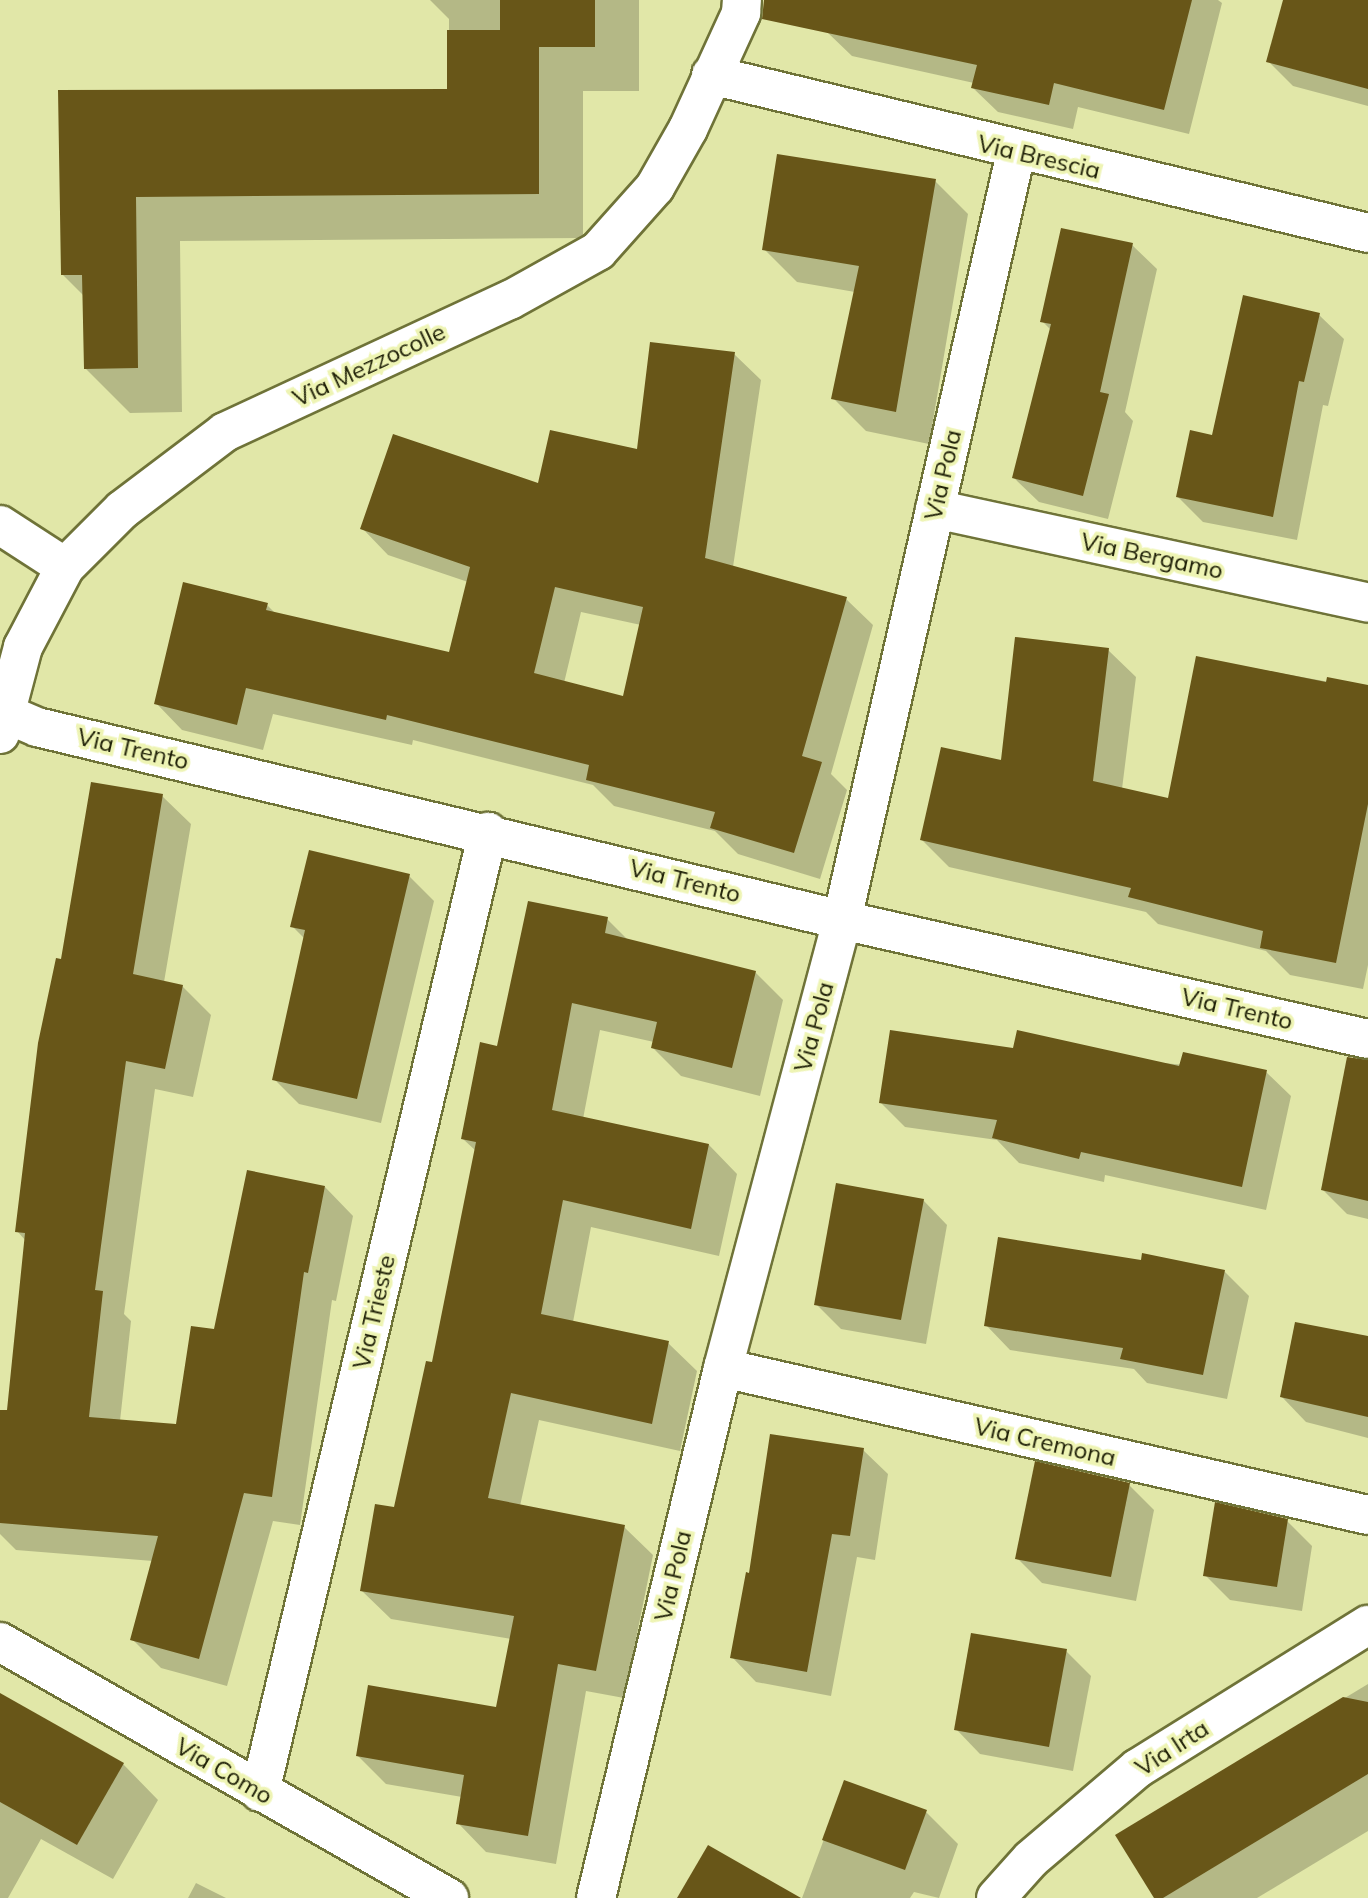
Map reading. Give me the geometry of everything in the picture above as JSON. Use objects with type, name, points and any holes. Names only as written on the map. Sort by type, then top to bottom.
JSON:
[{"type":"street","name":"Via Mezzocolle","points":[[2,724],[23,647],[65,567],[122,510],[225,432],[510,300],[598,251],[655,187],[688,129],[741,13],[742,0]]},
{"type":"street","name":"Via Brescia","points":[[711,75],[1016,152],[1368,233]]},
{"type":"street","name":"Via Pola","points":[[596,1898],[723,1368],[842,920],[1016,152]]},
{"type":"street","name":"Via Bergamo","points":[[935,509],[1368,603]]},
{"type":"street","points":[[0,525],[65,567]]},
{"type":"street","name":"Via Trento","points":[[2,724],[37,727],[488,832],[842,920],[1368,1039]]},
{"type":"street","name":"Via Trieste","points":[[260,1792],[488,832]]},
{"type":"street","name":"Via Cremona","points":[[723,1368],[1368,1515]]},
{"type":"street","name":"Via Irta","points":[[996,1898],[1031,1859],[1138,1768],[1368,1625]]},
{"type":"street","name":"Via Como","points":[[0,1642],[449,1898]]},
{"type":"building","points":[[500,0],[595,0],[595,47],[539,47],[539,194],[136,197],[138,368],[84,369],[82,275],[61,275],[58,90],[447,89],[447,30],[500,30]]},
{"type":"building","points":[[764,0],[1192,0],[1164,110],[1054,83],[1049,105],[971,88],[977,65],[762,19]]},
{"type":"building","points":[[1283,0],[1368,0],[1368,89],[1266,62]]},
{"type":"building","points":[[777,154],[936,179],[896,412],[831,399],[859,266],[762,250]]},
{"type":"building","points":[[1061,228],[1133,243],[1100,392],[1109,394],[1083,496],[1012,478],[1051,324],[1040,322]]},
{"type":"building","points":[[1243,295],[1320,313],[1304,382],[1299,381],[1273,517],[1176,497],[1190,430],[1212,435]]},
{"type":"building","points":[[650,342],[735,352],[705,558],[847,597],[802,756],[822,762],[794,853],[710,828],[715,812],[586,780],[589,765],[387,715],[386,720],[246,688],[237,725],[154,704],[183,582],[268,603],[266,610],[449,652],[470,567],[360,529],[393,434],[538,483],[550,430],[637,449]],"holes":[[[555,587],[643,607],[623,696],[534,673]]]},
{"type":"building","points":[[1015,637],[1109,648],[1093,781],[1168,798],[1196,656],[1326,682],[1327,677],[1368,685],[1368,804],[1336,963],[1260,948],[1263,931],[1128,897],[1131,888],[920,840],[941,747],[1001,760]]},
{"type":"building","points":[[91,782],[163,794],[133,974],[183,985],[165,1069],[126,1061],[95,1290],[103,1291],[89,1417],[176,1424],[191,1326],[214,1329],[247,1170],[325,1186],[308,1273],[304,1272],[272,1497],[244,1493],[199,1659],[130,1640],[158,1536],[0,1523],[0,1410],[7,1410],[25,1233],[15,1232],[38,1043],[56,958],[61,959]]},
{"type":"building","points":[[309,850],[410,874],[357,1099],[272,1080],[305,930],[290,927]]},
{"type":"building","points":[[528,901],[608,917],[605,933],[756,971],[732,1068],[651,1048],[657,1022],[572,1003],[552,1110],[709,1144],[691,1229],[563,1200],[541,1314],[669,1341],[652,1424],[511,1393],[488,1498],[625,1525],[596,1671],[558,1664],[528,1836],[456,1824],[464,1775],[356,1756],[368,1685],[496,1707],[514,1616],[360,1591],[375,1504],[394,1507],[426,1361],[432,1362],[476,1142],[461,1139],[480,1042],[497,1046]]},
{"type":"building","points":[[890,1030],[1013,1048],[1017,1030],[1179,1066],[1183,1052],[1267,1070],[1242,1187],[1081,1152],[1079,1159],[992,1138],[997,1120],[879,1103]]},
{"type":"building","points":[[1347,1057],[1368,1060],[1368,1201],[1321,1190]]},
{"type":"building","points":[[836,1183],[924,1199],[901,1320],[814,1305]]},
{"type":"building","points":[[998,1237],[1141,1260],[1142,1253],[1225,1270],[1203,1375],[1120,1359],[1123,1348],[984,1326]]},
{"type":"building","points":[[1295,1322],[1368,1336],[1368,1417],[1280,1397]]},
{"type":"building","points":[[770,1434],[864,1448],[850,1536],[832,1534],[807,1672],[730,1658],[746,1572],[749,1573]]},
{"type":"building","points":[[1035,1461],[1130,1483],[1111,1577],[1015,1559]]},
{"type":"building","points":[[1215,1502],[1288,1519],[1277,1587],[1203,1576]]},
{"type":"building","points":[[971,1633],[1067,1649],[1049,1747],[954,1730]]},
{"type":"building","points":[[0,1693],[124,1763],[77,1845],[0,1802]]},
{"type":"building","points":[[1343,1697],[1368,1702],[1368,1774],[1163,1898],[1154,1898],[1115,1835]]},
{"type":"building","points":[[844,1780],[927,1810],[905,1870],[822,1840]]},
{"type":"building","points":[[708,1845],[801,1898],[677,1898]]}]
